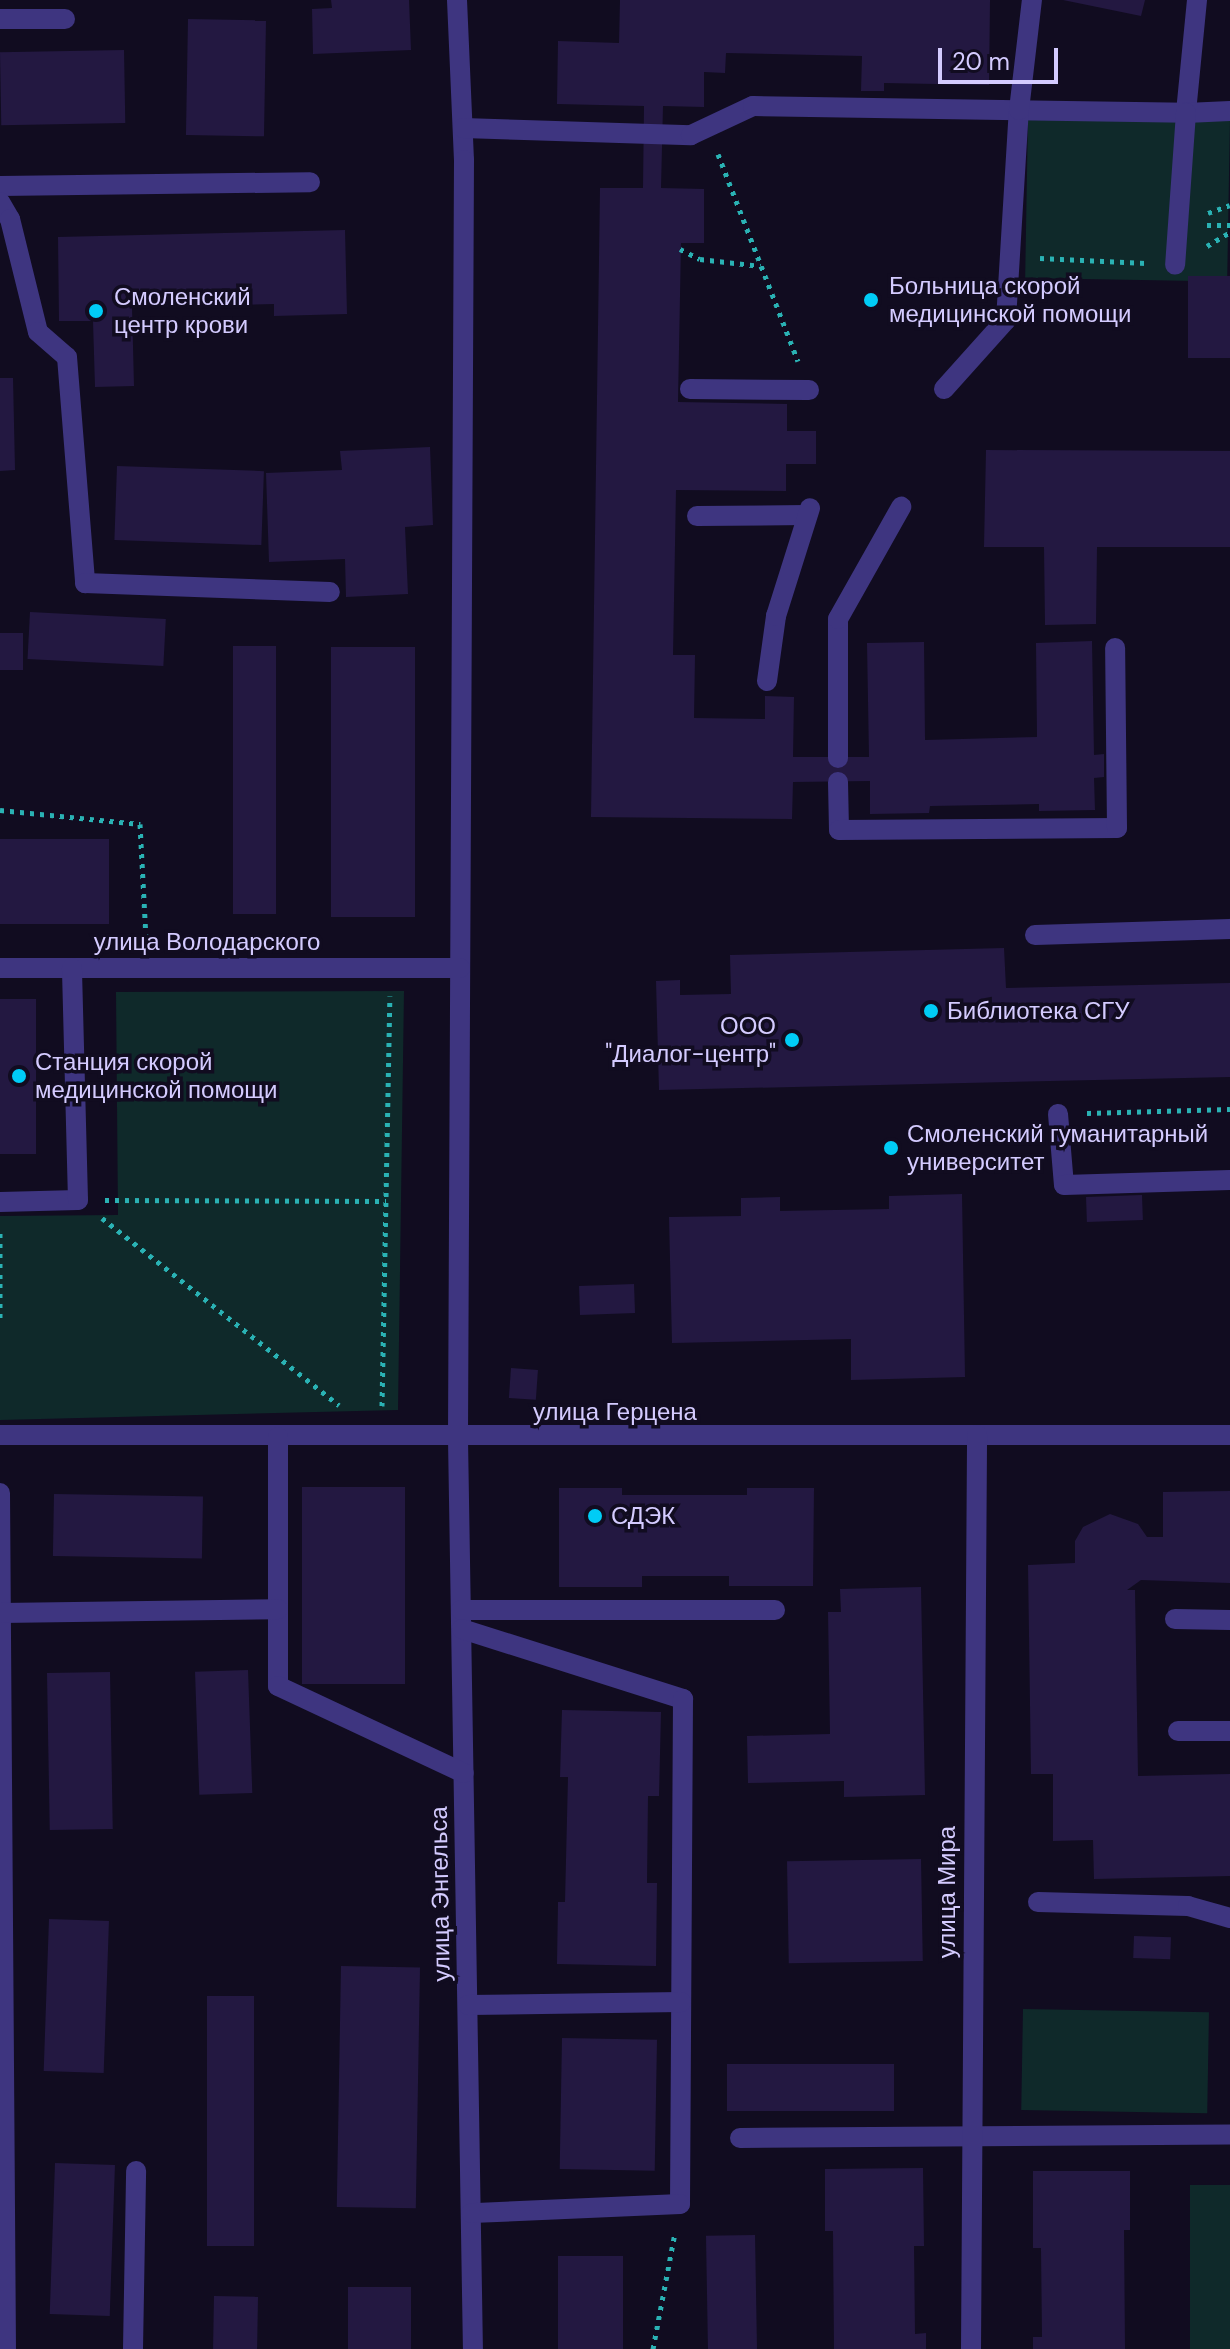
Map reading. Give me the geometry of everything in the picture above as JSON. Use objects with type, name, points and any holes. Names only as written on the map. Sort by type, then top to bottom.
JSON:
[{"type":"street","name":"улица Энгельса","points":[[457,0],[463,128],[458,1439],[473,2349]]},
{"type":"street","points":[[944,389],[1006,320],[1019,110],[1032,0]]},
{"type":"street","points":[[1175,265],[1197,0]]},
{"type":"street","points":[[0,19],[65,19]]},
{"type":"street","points":[[463,128],[691,135],[753,106],[1186,113],[1230,111]]},
{"type":"street","points":[[0,186],[310,182]]},
{"type":"street","points":[[0,202],[10,219],[38,332],[67,357],[85,583],[330,592]]},
{"type":"street","points":[[690,389],[809,390]]},
{"type":"street","points":[[838,758],[838,619],[901,507]]},
{"type":"street","points":[[697,516],[809,511],[776,616],[767,681]]},
{"type":"street","points":[[838,782],[839,830],[1117,828],[1115,648]]},
{"type":"street","points":[[1035,935],[1230,929]]},
{"type":"street","name":"улица Володарского","points":[[0,968],[460,968]]},
{"type":"street","points":[[0,1202],[78,1200],[72,968]]},
{"type":"street","points":[[1058,1114],[1064,1185],[1230,1180]]},
{"type":"street","name":"улица Герцена","points":[[0,1435],[458,1439],[1230,1435]]},
{"type":"street","name":"улица Мира","points":[[971,2349],[977,1435]]},
{"type":"street","points":[[278,1437],[278,1686],[464,1773]]},
{"type":"street","points":[[0,1493],[6,2349]]},
{"type":"street","points":[[1,1613],[278,1609]]},
{"type":"street","points":[[462,1619],[775,1610]]},
{"type":"street","points":[[462,1619],[683,1699],[680,2204],[471,2213]]},
{"type":"street","points":[[1175,1619],[1230,1620]]},
{"type":"street","points":[[1178,1731],[1230,1731]]},
{"type":"street","points":[[1038,1902],[1188,1906],[1230,1918]]},
{"type":"street","points":[[468,2005],[681,2002]]},
{"type":"street","points":[[740,2138],[1230,2135]]},
{"type":"street","points":[[133,2349],[136,2171]]},
{"type":"path","points":[[707,127],[809,390]]},
{"type":"path","points":[[680,249],[700,259],[761,266]]},
{"type":"path","points":[[1011,257],[1175,265]]},
{"type":"path","points":[[0,810],[140,824],[147,968]]},
{"type":"path","points":[[381,1438],[391,967]]},
{"type":"path","points":[[1058,1114],[1230,1109]]},
{"type":"path","points":[[78,1200],[386,1201]]},
{"type":"path","points":[[78,1200],[350,1413]]},
{"type":"path","points":[[0,1202],[0,1318]]},
{"type":"path","points":[[653,2349],[680,2204]]},
{"type":"green space","points":[[1028,116],[1230,120],[1227,282],[1025,278]]},
{"type":"green space","points":[[404,991],[398,1410],[0,1420],[0,1216],[118,1215],[116,992]]},
{"type":"green space","points":[[1023,2009],[1209,2012],[1207,2113],[1021,2110]]},
{"type":"green space","points":[[1190,2185],[1230,2185],[1230,2349],[1190,2349]]},
{"type":"building","points":[[331,0],[409,0],[411,50],[313,54],[312,9],[332,8]]},
{"type":"building","points":[[620,0],[990,0],[989,85],[884,83],[884,91],[861,91],[862,56],[726,53],[725,73],[704,72],[704,107],[663,106],[661,188],[704,189],[704,243],[681,243],[678,402],[787,404],[787,431],[816,431],[816,464],[786,464],[786,491],[676,490],[673,655],[695,655],[694,718],[765,719],[765,696],[794,697],[793,757],[869,757],[867,643],[924,642],[925,740],[1037,737],[1036,643],[1092,641],[1094,755],[1104,754],[1104,777],[1094,778],[1095,810],[1039,811],[1039,804],[930,806],[929,813],[870,814],[870,781],[793,782],[792,819],[591,817],[600,188],[643,188],[644,106],[557,104],[558,41],[619,43]]},
{"type":"building","points":[[1063,0],[1145,0],[1141,16]]},
{"type":"building","points":[[188,19],[266,20],[264,136],[186,135]]},
{"type":"building","points":[[124,50],[125,123],[1,125],[0,52]]},
{"type":"building","name":"Смоленский центр крови","points":[[345,230],[347,314],[274,316],[274,304],[132,307],[134,386],[95,387],[93,321],[59,321],[58,237]]},
{"type":"building","points":[[1188,276],[1230,276],[1230,358],[1188,358]]},
{"type":"building","points":[[0,378],[13,378],[15,470],[0,471]]},
{"type":"building","points":[[430,447],[433,525],[405,527],[408,594],[346,597],[345,559],[269,562],[266,473],[342,470],[340,451]]},
{"type":"building","points":[[986,450],[1230,451],[1230,547],[1097,547],[1096,624],[1045,625],[1044,547],[984,547]]},
{"type":"building","points":[[117,466],[264,471],[261,545],[114,540]]},
{"type":"building","points":[[30,612],[166,619],[163,666],[28,659]]},
{"type":"building","points":[[0,633],[23,633],[23,670],[0,670]]},
{"type":"building","points":[[233,646],[276,646],[276,914],[233,914]]},
{"type":"building","points":[[331,647],[415,647],[415,917],[331,917]]},
{"type":"building","points":[[0,839],[109,839],[109,924],[0,924]]},
{"type":"building","points":[[1004,948],[1006,988],[1230,983],[1230,1077],[659,1090],[656,981],[680,980],[680,995],[731,994],[730,955]]},
{"type":"building","name":"Станция скорой медицинской помощи","points":[[0,999],[36,999],[36,1154],[0,1154]]},
{"type":"building","points":[[962,1194],[965,1377],[851,1380],[851,1339],[672,1343],[669,1217],[741,1216],[741,1198],[780,1197],[780,1211],[889,1209],[889,1196]]},
{"type":"building","points":[[1142,1195],[1143,1220],[1087,1222],[1086,1197]]},
{"type":"building","points":[[634,1284],[635,1313],[580,1315],[579,1286]]},
{"type":"building","points":[[511,1368],[538,1370],[536,1400],[509,1398]]},
{"type":"building","points":[[302,1487],[405,1487],[405,1684],[302,1684]]},
{"type":"building","points":[[559,1488],[622,1488],[622,1495],[747,1495],[747,1488],[814,1488],[813,1586],[729,1586],[729,1576],[642,1576],[642,1587],[559,1587]]},
{"type":"building","points":[[1230,1491],[1230,1583],[1141,1580],[1127,1590],[1135,1590],[1138,1776],[1230,1774],[1230,1876],[1094,1879],[1093,1840],[1053,1841],[1053,1774],[1031,1774],[1028,1565],[1075,1563],[1075,1541],[1083,1527],[1110,1514],[1138,1524],[1147,1537],[1163,1537],[1163,1492]]},
{"type":"building","points":[[54,1494],[203,1497],[202,1559],[53,1556]]},
{"type":"building","points":[[921,1587],[925,1795],[844,1797],[844,1781],[748,1783],[747,1736],[830,1734],[828,1612],[841,1612],[840,1589]]},
{"type":"building","points":[[248,1670],[252,1793],[199,1795],[195,1672]]},
{"type":"building","points":[[110,1672],[113,1829],[50,1830],[47,1673]]},
{"type":"building","points":[[562,1710],[661,1712],[659,1796],[648,1796],[647,1883],[657,1883],[656,1966],[557,1964],[558,1902],[565,1902],[568,1777],[560,1777]]},
{"type":"building","points":[[921,1859],[923,1961],[789,1963],[787,1861]]},
{"type":"building","points":[[49,1919],[109,1921],[104,2073],[44,2071]]},
{"type":"building","points":[[1134,1936],[1171,1937],[1170,1959],[1133,1958]]},
{"type":"building","points":[[341,1966],[420,1967],[416,2208],[337,2207]]},
{"type":"building","points":[[207,1996],[254,1996],[254,2246],[207,2246]]},
{"type":"building","points":[[562,2038],[657,2040],[655,2171],[560,2169]]},
{"type":"building","points":[[727,2064],[894,2064],[894,2111],[727,2111]]},
{"type":"building","points":[[55,2163],[115,2165],[110,2316],[50,2314]]},
{"type":"building","points":[[923,2168],[924,2246],[914,2246],[915,2334],[926,2333],[926,2349],[834,2349],[833,2231],[825,2231],[825,2169]]},
{"type":"building","points":[[1033,2171],[1130,2171],[1130,2230],[1124,2230],[1125,2349],[1033,2349],[1033,2337],[1042,2337],[1041,2248],[1033,2248]]},
{"type":"building","points":[[755,2235],[757,2349],[708,2349],[706,2236]]},
{"type":"building","points":[[558,2256],[623,2256],[623,2349],[558,2349]]},
{"type":"building","points":[[348,2287],[411,2287],[411,2349],[348,2349]]},
{"type":"building","points":[[214,2296],[258,2297],[257,2349],[213,2349]]},
{"type":"place","name":"Больница скорой медицинской помощи","points":[[871,300]]},
{"type":"place","name":"Смоленский центр крови","points":[[96,311]]},
{"type":"place","name":"Библиотека СГУ","points":[[931,1011]]},
{"type":"place","name":"ООО \"Диалог-центр\"","points":[[792,1040]]},
{"type":"place","name":"Станция скорой медицинской помощи","points":[[19,1076]]},
{"type":"place","name":"Смоленский гуманитарный университет","points":[[891,1148]]},
{"type":"place","name":"СДЭК","points":[[595,1516]]}]
